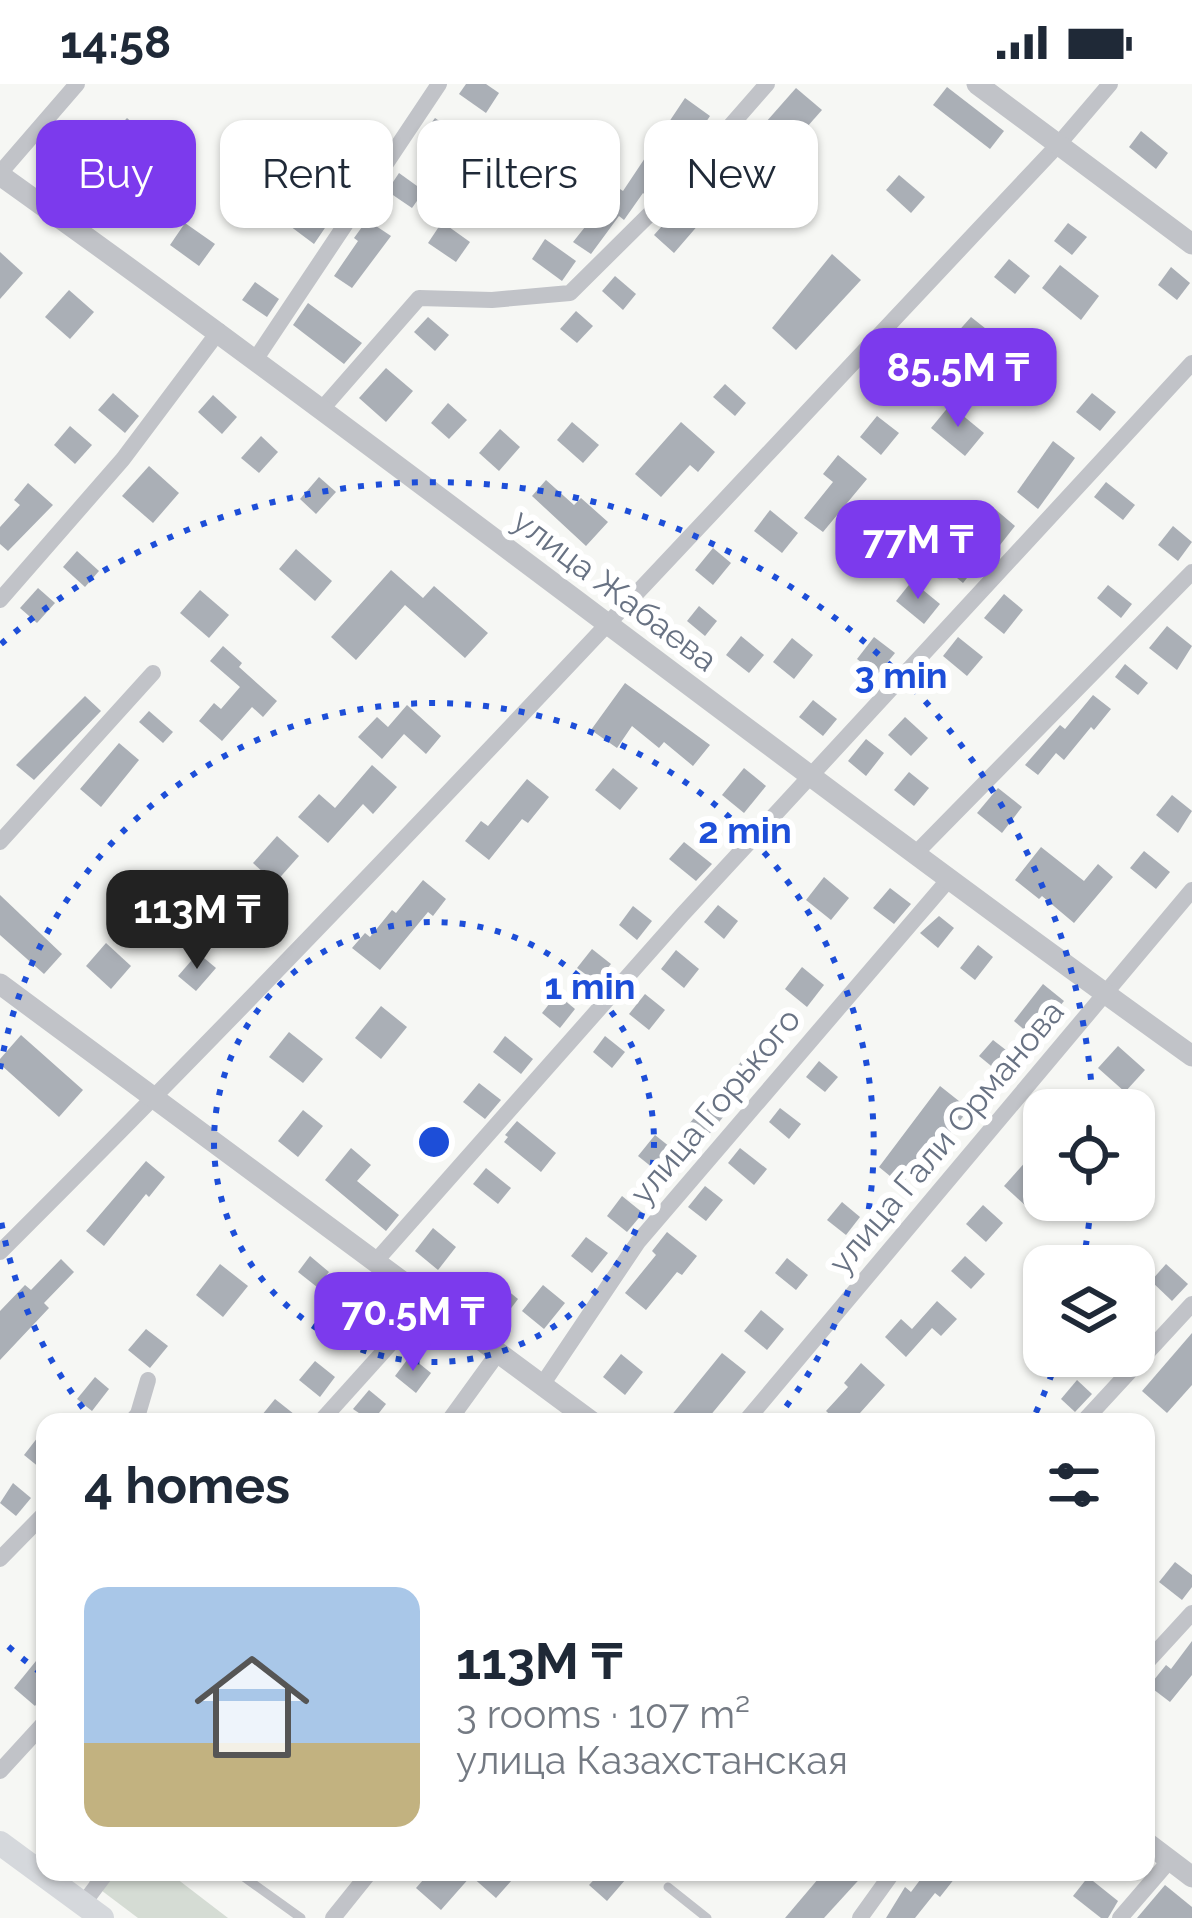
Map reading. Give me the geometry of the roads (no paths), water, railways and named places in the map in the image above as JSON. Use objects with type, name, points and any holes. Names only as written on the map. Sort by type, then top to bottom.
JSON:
[{"type":"main road","points":[[0,1843],[36,1872]]},
{"type":"main road","points":[[47,1881],[86,1913]]},
{"type":"street","points":[[0,174],[77,84]]},
{"type":"street","points":[[255,360],[439,84]]},
{"type":"street","points":[[321,410],[419,298],[492,300],[570,292],[675,189],[767,84]]},
{"type":"street","points":[[976,84],[1192,244]]},
{"type":"street","points":[[0,1252],[154,1099],[605,626],[1110,84]]},
{"type":"street","name":"улица Жабаева","points":[[0,174],[219,331],[605,626],[1192,1056]]},
{"type":"street","points":[[0,600],[123,459],[219,331]]},
{"type":"street","points":[[375,1262],[811,776],[1192,362]]},
{"type":"street","points":[[916,853],[1192,572]]},
{"type":"street","points":[[0,842],[153,673]]},
{"type":"street","name":"улица Горького","points":[[542,1385],[638,1242],[950,878]]},
{"type":"street","name":"улица Гали Орманова","points":[[753,1413],[1192,890]]},
{"type":"street","points":[[0,984],[580,1413]]},
{"type":"street","points":[[328,1413],[429,1301]]},
{"type":"street","points":[[1091,1413],[1192,1304]]},
{"type":"street","points":[[454,1413],[498,1352]]},
{"type":"street","points":[[138,1413],[148,1380]]},
{"type":"street","points":[[0,1559],[36,1522]]},
{"type":"street","points":[[1155,1653],[1192,1613]]},
{"type":"street","points":[[0,1771],[36,1732]]},
{"type":"street","points":[[1155,1849],[1192,1877]]},
{"type":"street","points":[[1155,1877],[1170,1860]]},
{"type":"street","points":[[86,1913],[102,1881]]},
{"type":"street","points":[[332,1918],[363,1881]]},
{"type":"street","points":[[860,1918],[887,1881]]},
{"type":"street","points":[[1120,1918],[1152,1881]]},
{"type":"lane","points":[[250,1881],[302,1918]]},
{"type":"lane","points":[[668,1887],[707,1918]]}]
